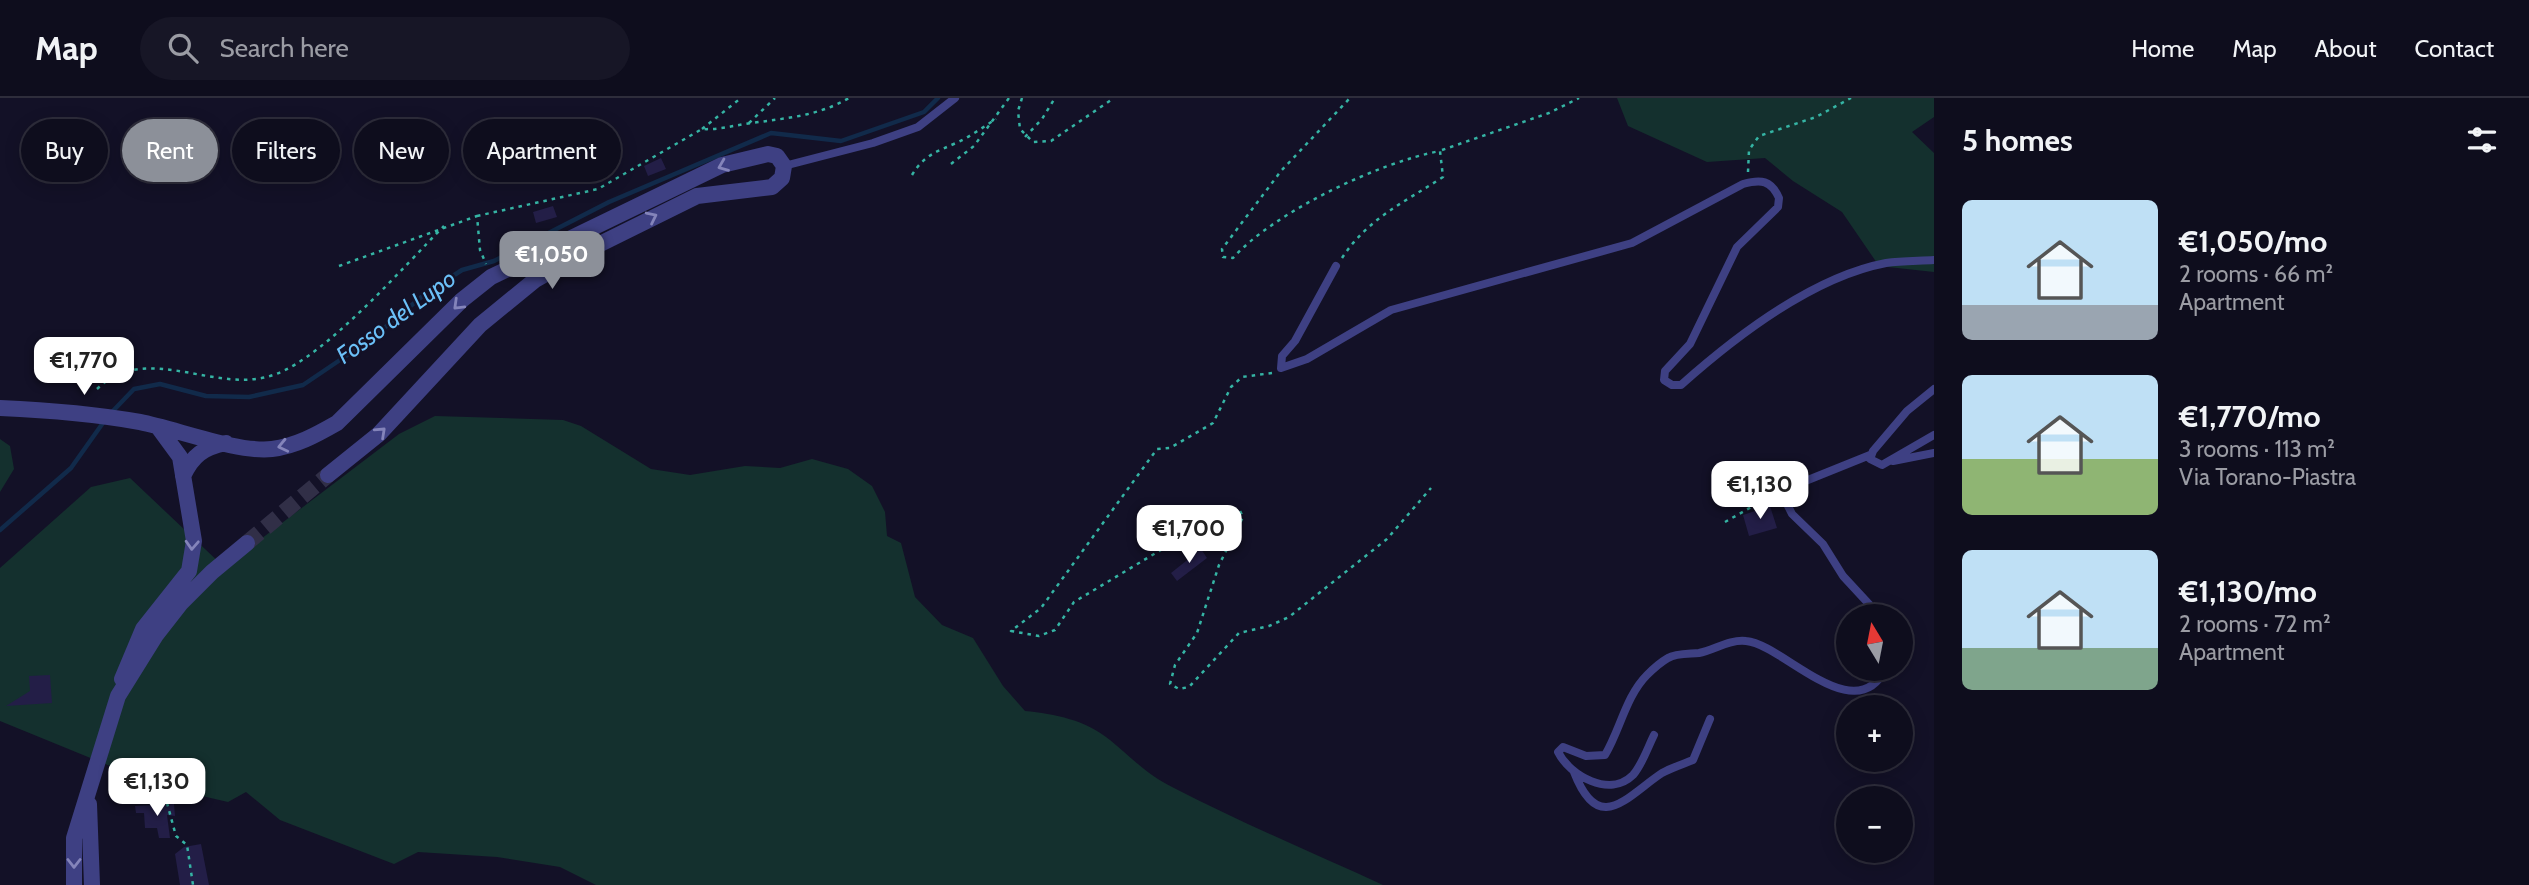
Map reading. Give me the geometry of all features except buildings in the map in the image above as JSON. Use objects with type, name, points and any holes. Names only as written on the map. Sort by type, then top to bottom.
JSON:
[{"type":"street","points":[[0,408],[139,422],[228,443],[270,449],[312,438],[337,423],[462,300],[491,277],[722,165],[768,154],[777,156],[784,166],[782,178],[772,187],[697,196],[590,249],[535,280],[480,326],[379,434],[328,475]]},
{"type":"street","points":[[74,885],[74,838],[118,696],[149,632],[189,571],[194,541],[180,457],[158,427]]},
{"type":"street","points":[[183,477],[191,459],[206,448],[228,443]]},
{"type":"street","points":[[149,632],[212,572],[247,544]]},
{"type":"street","points":[[88,794],[92,885]]},
{"type":"lane","points":[[784,166],[873,143],[918,127],[955,98]]},
{"type":"lane","points":[[1336,267],[1296,341],[1282,356],[1282,368],[1307,359],[1391,310],[1632,243],[1751,181],[1769,182],[1779,198],[1778,207],[1737,247],[1690,344],[1665,370],[1664,380],[1672,385],[1681,385],[1803,294],[1847,274],[1887,263],[1934,260]]},
{"type":"lane","points":[[1869,604],[1843,576],[1823,544],[1792,514],[1785,500],[1793,485],[1870,455],[1907,411],[1934,389]]},
{"type":"lane","points":[[1886,462],[1934,435]]},
{"type":"lane","points":[[1870,455],[1873,463],[1934,453]]},
{"type":"lane","points":[[1654,735],[1633,775],[1619,784],[1601,785],[1574,772],[1563,763],[1558,752],[1563,747],[1586,755],[1605,755],[1618,734],[1626,707],[1645,676],[1670,657],[1746,641],[1768,649],[1832,687],[1860,690],[1877,681]]},
{"type":"lane","points":[[1574,772],[1583,795],[1599,806],[1619,805],[1662,774],[1693,760],[1710,719]]},
{"type":"path","points":[[339,266],[477,216],[598,189],[702,129],[741,98]]},
{"type":"path","points":[[749,123],[775,98]]},
{"type":"path","points":[[702,129],[720,130],[828,110],[849,98]]},
{"type":"path","points":[[951,164],[974,146],[1009,98]]},
{"type":"path","points":[[1022,98],[1018,121],[1025,136],[1033,142],[1051,141],[1114,98]]},
{"type":"path","points":[[1025,136],[1042,119],[1055,98]]},
{"type":"path","points":[[1350,98],[1260,197],[1222,249],[1223,257],[1233,258],[1281,218],[1365,174],[1549,113],[1579,98]]},
{"type":"path","points":[[1751,181],[1746,167],[1747,158],[1759,136],[1816,117],[1851,98]]},
{"type":"path","points":[[912,175],[920,160],[937,149],[958,143],[996,119]]},
{"type":"path","points":[[1336,267],[1356,236],[1385,211],[1443,177],[1440,151]]},
{"type":"path","points":[[477,216],[482,256]]},
{"type":"path","points":[[97,389],[104,382],[133,370],[162,367],[208,378],[247,380],[276,374],[303,359],[341,328],[444,226]]},
{"type":"path","points":[[1282,368],[1263,376],[1242,377],[1231,387],[1213,423],[1170,448],[1157,449],[1067,576],[1041,608],[1011,631],[1040,636],[1055,630],[1074,602],[1128,567],[1185,538],[1228,510],[1239,509],[1243,517],[1240,528],[1219,565],[1197,633],[1171,674],[1170,684],[1179,689],[1189,687],[1239,634],[1289,617],[1387,539],[1431,488]]},
{"type":"path","points":[[1725,522],[1793,485]]},
{"type":"path","points":[[167,803],[176,836],[187,845],[193,885]]},
{"type":"green space","points":[[1617,98],[1934,98],[1934,117],[1912,132],[1934,153],[1934,272],[1879,266],[1842,212],[1793,181],[1765,158],[1707,162],[1628,126]]},
{"type":"green space","points":[[435,416],[563,420],[581,426],[651,469],[690,475],[745,466],[780,468],[812,459],[848,469],[872,486],[885,512],[887,536],[901,543],[915,597],[942,625],[973,638],[1003,686],[1025,711],[1059,716],[1091,727],[1164,783],[1383,885],[596,885],[560,867],[497,857],[418,852],[394,864],[280,820],[246,792],[228,802],[159,786],[0,721],[0,568],[91,487],[130,478],[224,567],[399,434]]},
{"type":"green space","points":[[0,439],[10,446],[14,469],[0,492]]},
{"type":"waterway","name":"Fosso del Lupo","points":[[111,413],[134,389],[160,384],[206,396],[249,397],[303,385],[371,339],[425,294],[462,270],[494,261],[609,202],[771,133],[841,141],[924,112],[938,98]]},
{"type":"waterway","points":[[0,530],[71,468],[105,420]]},
{"type":"tunnel","points":[[247,543],[328,475]]}]
